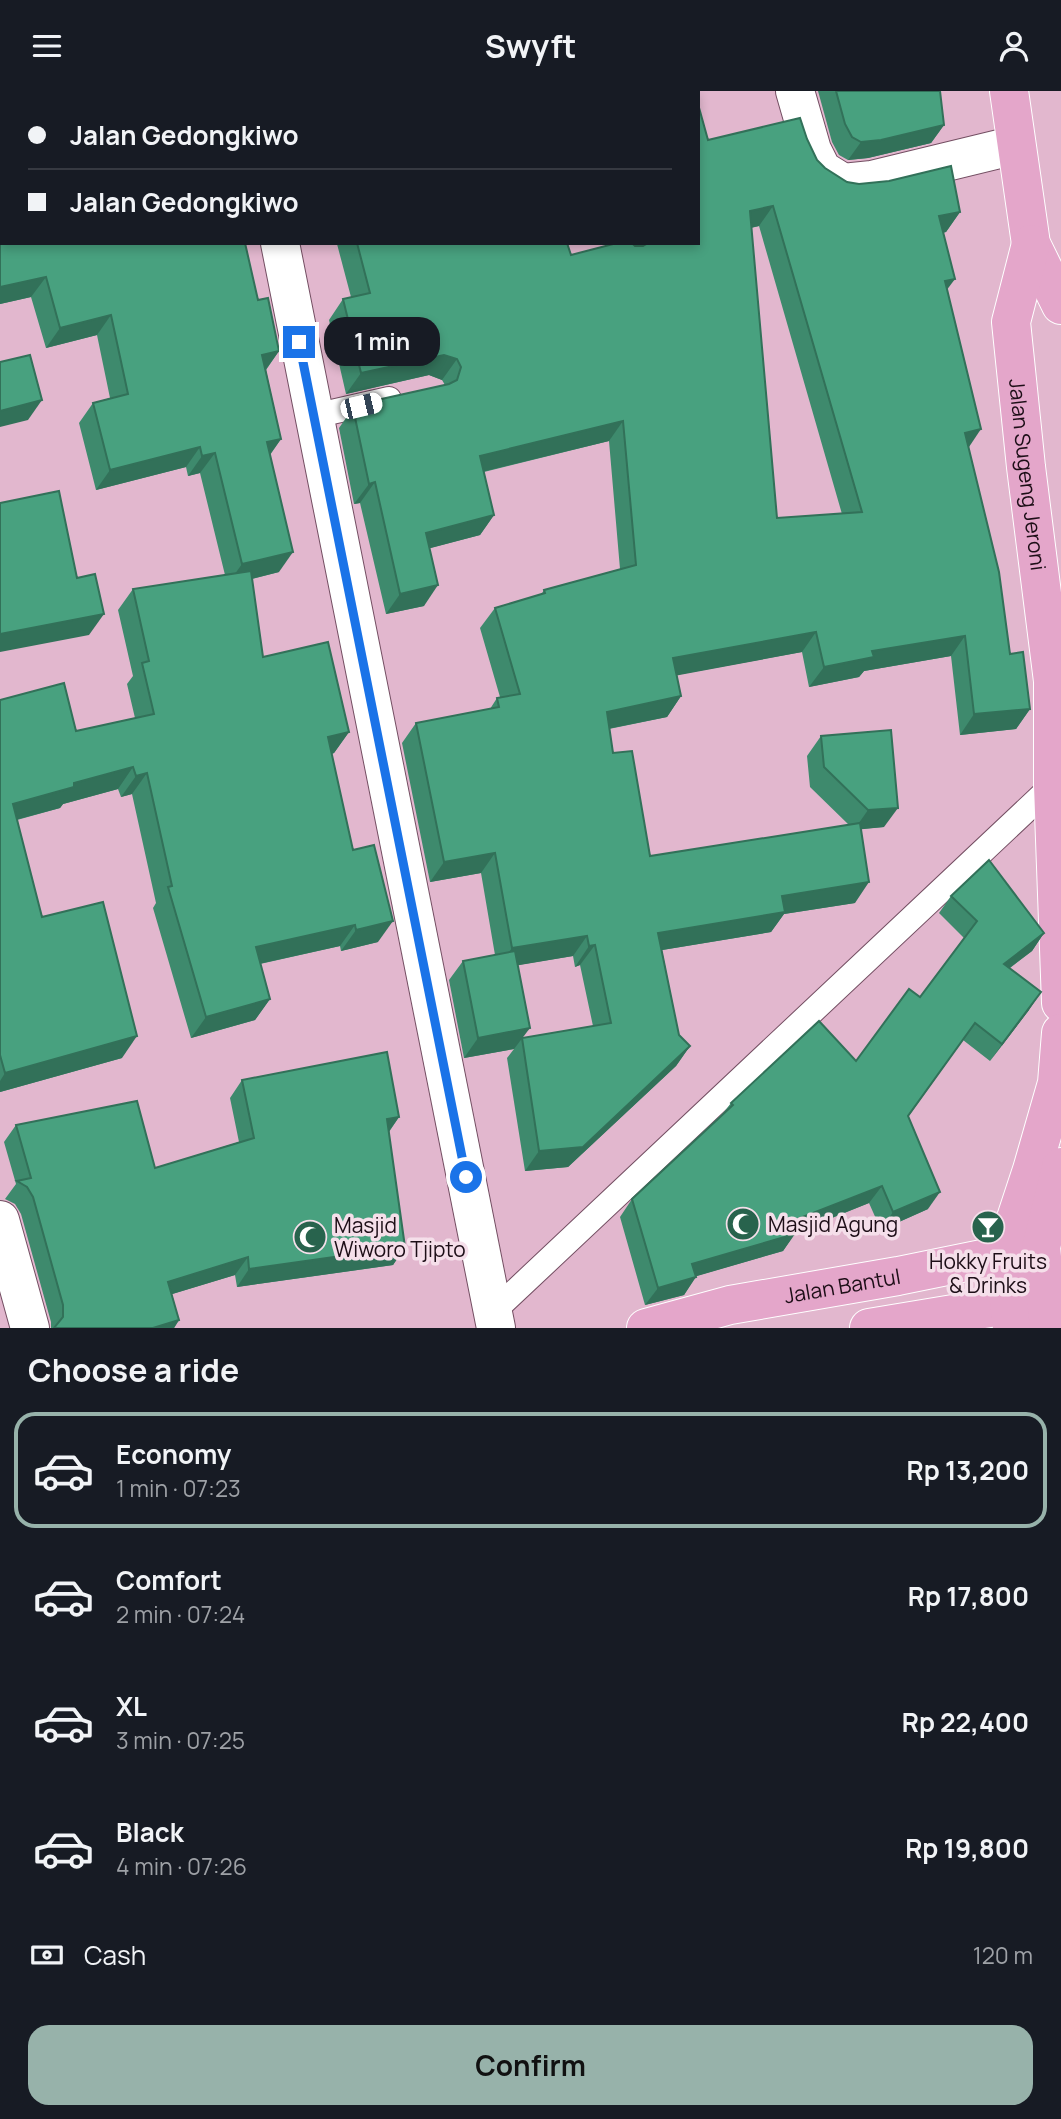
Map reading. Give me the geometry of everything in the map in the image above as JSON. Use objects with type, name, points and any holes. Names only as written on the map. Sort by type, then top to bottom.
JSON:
[{"type":"main road","name":"Jalan Sugeng Jeroni","points":[[1010,91],[1031,244],[1061,305]]},
{"type":"main road","name":"Jalan Sugeng Jeroni","points":[[1031,244],[1010,322],[1053,681],[1061,1003]]},
{"type":"main road","points":[[1029,1315],[1004,1255],[1057,1083],[1061,1033]]},
{"type":"main road","points":[[1029,1315],[1041,1247],[1061,1167]]},
{"type":"main road","name":"Jalan Bantul","points":[[646,1328],[730,1305],[1041,1247]]},
{"type":"main road","points":[[869,1328],[1029,1315]]},
{"type":"street","points":[[795,91],[812,150],[822,170],[843,183],[873,180],[1016,145]]},
{"type":"street","points":[[280,245],[495,1320]]},
{"type":"street","points":[[0,1220],[30,1328]]},
{"type":"lane","points":[[314,416],[405,396]]},
{"type":"lane","points":[[495,1320],[1054,785]]},
{"type":"building","points":[[836,91],[940,91],[944,125],[861,142],[852,137],[845,124]]},
{"type":"building","points":[[700,111],[708,140],[800,118],[817,160],[847,182],[859,184],[889,181],[951,166],[960,212],[939,216],[955,279],[945,281],[981,429],[965,433],[999,572],[1010,654],[1023,652],[1030,709],[974,714],[965,636],[872,651],[874,657],[824,667],[816,632],[673,658],[681,696],[607,712],[613,753],[632,751],[650,856],[860,823],[869,882],[782,896],[785,912],[658,933],[679,1035],[690,1046],[583,1147],[539,1151],[522,1038],[611,1023],[595,945],[589,946],[587,936],[512,948],[495,853],[444,862],[416,723],[499,707],[497,698],[520,694],[495,608],[545,593],[544,590],[636,565],[623,421],[480,456],[494,515],[426,533],[438,585],[400,594],[375,482],[369,484],[353,408],[368,402],[449,384],[457,380],[461,367],[457,359],[444,355],[361,373],[343,299],[370,293],[358,245],[568,245],[571,255],[609,245],[700,245]],"holes":[[[773,206],[862,512],[777,518],[750,211]]]},
{"type":"building","points":[[0,245],[245,245],[258,300],[268,298],[279,351],[262,355],[281,439],[267,442],[293,552],[242,564],[215,453],[202,456],[200,447],[110,470],[93,403],[128,394],[111,315],[60,328],[46,277],[0,287]]},
{"type":"building","points":[[30,355],[42,400],[0,411],[0,362]]},
{"type":"building","points":[[59,491],[77,578],[95,574],[104,614],[0,634],[0,503]]},
{"type":"building","points":[[251,571],[263,657],[328,642],[349,732],[328,737],[353,850],[374,845],[393,921],[356,930],[355,925],[256,947],[270,999],[206,1017],[168,887],[172,886],[147,773],[136,776],[133,767],[13,804],[42,917],[103,902],[137,1036],[5,1073],[0,1055],[0,700],[64,683],[76,731],[154,714],[142,663],[149,661],[133,589]]},
{"type":"building","points":[[891,730],[898,808],[868,810],[824,767],[821,736]]},
{"type":"building","points":[[989,860],[1044,933],[1004,964],[1041,992],[1002,1044],[975,1023],[908,1116],[940,1192],[893,1212],[882,1186],[792,1221],[795,1234],[692,1264],[696,1277],[658,1288],[632,1199],[819,1021],[856,1061],[909,989],[920,997],[977,921],[951,896]]},
{"type":"building","points":[[515,951],[530,1028],[478,1038],[463,961]]},
{"type":"building","points":[[387,1052],[399,1117],[387,1119],[405,1247],[249,1269],[248,1257],[168,1282],[179,1320],[153,1328],[54,1328],[63,1317],[63,1305],[33,1197],[27,1187],[17,1181],[31,1178],[16,1125],[137,1101],[155,1168],[254,1138],[242,1080]]},
{"type":"place","name":"Masjid Agung","points":[[743,1224]]},
{"type":"place","name":"Hokky Fruits & Drinks","points":[[988,1227]]},
{"type":"place","name":"Masjid Wiworo Tjipto","points":[[310,1237]]},
{"type":"route","points":[[299,342],[466,1177]]}]
